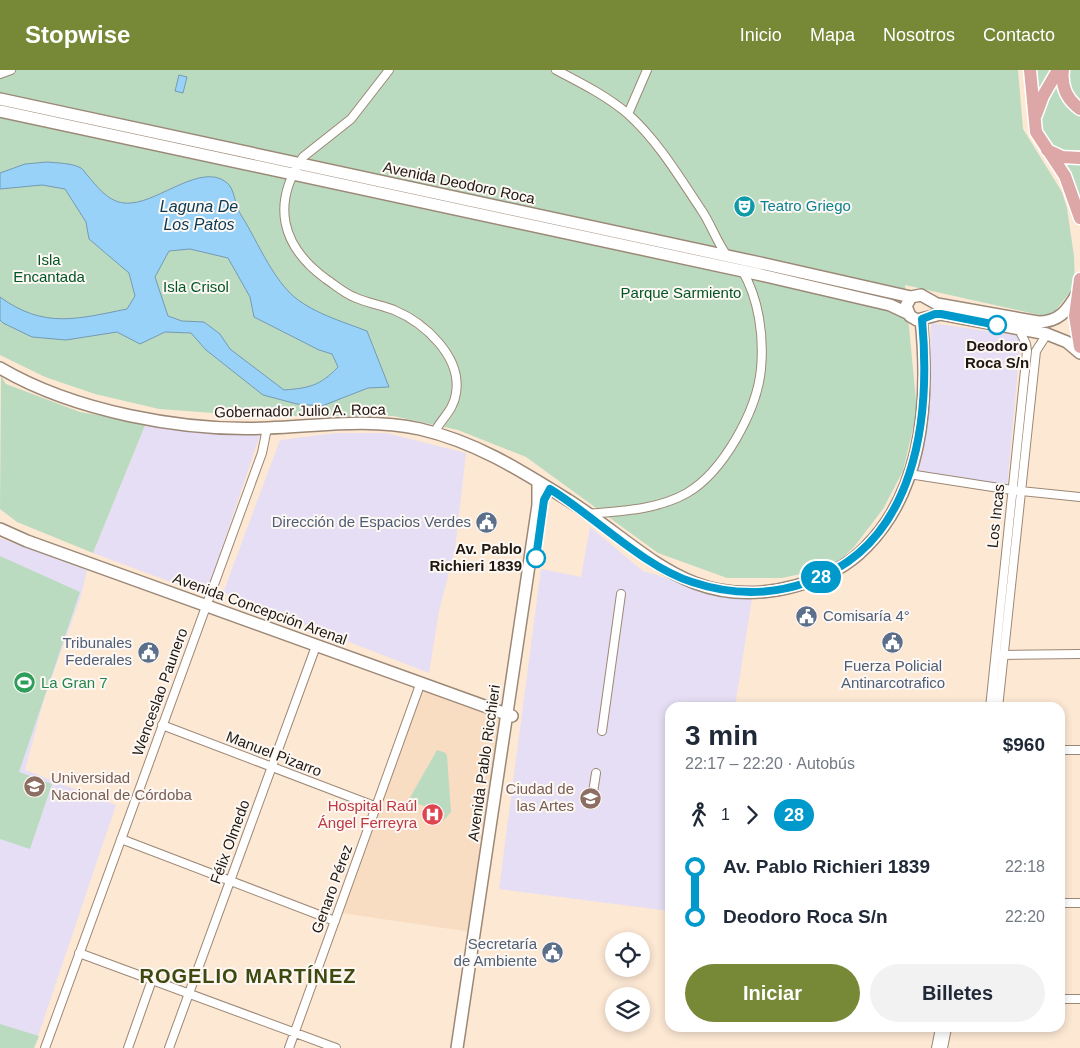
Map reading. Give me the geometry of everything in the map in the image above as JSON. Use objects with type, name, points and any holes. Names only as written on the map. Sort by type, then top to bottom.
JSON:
[{"type":"main road","points":[[1030,70],[1034,121],[1038,137],[1069,184],[1080,218]]},
{"type":"main road","points":[[1034,121],[1043,96],[1058,70]]},
{"type":"main road","points":[[1063,70],[1066,93],[1080,109]]},
{"type":"main road","name":"Avenida Deodoro Roca","points":[[0,99],[910,297],[917,295],[937,304],[1038,322],[1048,322],[1064,313],[1079,286]]},
{"type":"main road","name":"Avenida Deodoro Roca","points":[[0,112],[742,270],[890,305],[913,318],[924,318],[941,314],[1048,334],[1067,342],[1080,353]]},
{"type":"main road","points":[[1047,150],[1062,157],[1080,158]]},
{"type":"main road","points":[[1079,286],[1075,323],[1080,347]]},
{"type":"main road","points":[[907,313],[906,306],[910,297]]},
{"type":"main road","points":[[550,489],[636,550],[678,576],[724,590],[742,592],[772,592],[818,578],[857,556],[873,540],[890,518],[909,474],[924,392],[924,318],[931,308],[928,299]]},
{"type":"main road","name":"Gobernador Julio A. Roca","points":[[0,368],[43,389],[74,400],[141,417],[199,427],[267,428],[354,422],[382,423],[434,432],[505,460],[550,489]]},
{"type":"main road","name":"Avenida Pablo Ricchieri","points":[[461,1048],[538,505],[538,482]]},
{"type":"main road","name":"Avenida Pablo Ricchieri","points":[[456,1048],[544,500],[550,489]]},
{"type":"main road","name":"Avenida Concepción Arenal","points":[[0,529],[205,609]]},
{"type":"main road","name":"Avenida Concepción Arenal","points":[[0,534],[509,717]]},
{"type":"street","points":[[0,74],[11,70]]},
{"type":"street","points":[[389,70],[351,119],[303,157],[298,164],[286,196],[284,217],[288,237],[300,255],[343,291],[408,317],[436,340],[448,355],[456,376],[456,394],[450,410],[434,432]]},
{"type":"street","points":[[556,70],[602,95],[628,114],[667,159],[704,213],[715,238],[728,257],[742,270],[757,307],[761,338],[761,369],[756,395],[734,440],[708,476],[679,497],[644,508],[587,514]]},
{"type":"street","points":[[628,114],[648,70]]},
{"type":"street","name":"Los Incas","points":[[991,702],[999,655],[1016,490],[1027,350],[1020,329]]},
{"type":"street","name":"Los Incas","points":[[1016,490],[1036,351],[1048,334]]},
{"type":"street","name":"Wenceslao Paunero","points":[[45,1048],[262,453],[267,428]]},
{"type":"street","points":[[909,474],[1016,490],[1080,497]]},
{"type":"street","points":[[602,731],[621,594]]},
{"type":"street","name":"Félix Olmedo","points":[[169,1048],[315,648]]},
{"type":"street","points":[[999,655],[1080,654]]},
{"type":"street","name":"Los Incas","points":[[998,702],[999,655]]},
{"type":"street","name":"Genaro Pérez","points":[[289,1048],[421,684]]},
{"type":"street","name":"Manuel Pizarro","points":[[162,725],[377,808]]},
{"type":"street","points":[[1065,750],[1080,750]]},
{"type":"street","points":[[592,799],[596,773]]},
{"type":"street","points":[[121,839],[335,921]]},
{"type":"street","points":[[1065,903],[1080,903]]},
{"type":"street","points":[[79,953],[336,1048]]},
{"type":"street","points":[[128,1048],[152,980]]},
{"type":"street","points":[[1065,999],[1080,999]]},
{"type":"street","points":[[936,1048],[939,1032]]},
{"type":"street","points":[[943,1048],[946,1032]]},
{"type":"shaded area","points":[[931,323],[1021,336],[1007,487],[915,474],[928,416]]},
{"type":"shaded area","points":[[146,423],[260,435],[206,595],[93,553]]},
{"type":"shaded area","points":[[337,433],[386,433],[466,453],[455,549],[439,611],[429,673],[223,593],[280,440]]},
{"type":"shaded area","name":"Ciudad de las Artes","points":[[590,527],[643,571],[714,592],[752,598],[736,702],[665,702],[665,910],[499,889],[541,569],[581,577]]},
{"type":"shaded area","name":"Universidad Nacional de Córdoba","points":[[0,538],[87,570],[81,596],[44,699],[25,770],[116,805],[34,1048],[0,1048]]},
{"type":"shaded area","name":"Hospital Raúl Ángel Ferreyra","points":[[423,686],[504,717],[471,932],[341,913]]},
{"type":"green space","name":"Parque Sarmiento","points":[[0,70],[1018,70],[1023,129],[1062,192],[1067,208],[1074,256],[1075,286],[1055,311],[1044,316],[905,285],[917,411],[903,471],[883,509],[854,547],[833,567],[782,578],[727,578],[658,553],[526,457],[458,430],[393,416],[254,416],[159,409],[95,394],[45,377],[0,355]]},
{"type":"green space","points":[[1032,70],[1051,70],[1035,101]]},
{"type":"green space","points":[[1067,70],[1080,70],[1080,104],[1070,91]]},
{"type":"green space","points":[[1056,82],[1060,94],[1080,115],[1080,150],[1066,151],[1043,141],[1039,114]]},
{"type":"green space","points":[[1059,160],[1080,161],[1080,204]]},
{"type":"green space","points":[[1,376],[6,384],[80,412],[146,423],[93,553],[17,522],[0,509]]},
{"type":"green space","name":"La Gran 7","points":[[0,556],[80,592],[19,772],[52,784],[30,849],[0,839]]},
{"type":"green space","points":[[437,750],[446,753],[447,756],[451,812],[443,821],[445,812],[408,801]]},
{"type":"green space","points":[[0,1024],[39,1036],[34,1048],[0,1048]]},
{"type":"water","points":[[179,75],[187,77],[183,93],[175,91]]},
{"type":"water","name":"Laguna De Los Patos","points":[[47,162],[77,166],[83,169],[106,195],[118,202],[124,203],[142,201],[205,177],[216,177],[226,182],[231,188],[241,215],[268,264],[284,287],[311,308],[367,331],[389,387],[368,388],[322,406],[297,404],[263,395],[206,350],[191,333],[165,332],[140,344],[117,332],[66,340],[32,337],[3,323],[0,320],[0,297],[31,314],[61,319],[92,316],[127,309],[135,296],[129,273],[89,239],[86,222],[65,189],[42,185],[0,189],[0,173],[25,164]],"holes":[[[190,249],[228,258],[250,297],[254,317],[319,350],[332,354],[338,367],[332,373],[314,385],[284,390],[230,349],[220,334],[204,322],[182,321],[168,316],[155,277],[169,251]]]},
{"type":"bus line","name":"28","points":[[536,558],[544,500],[550,489],[663,568],[691,582],[708,587],[742,592],[772,592],[803,584],[840,568],[862,552],[883,528],[900,498],[909,474],[917,441],[924,392],[925,365],[922,319],[935,314],[941,314],[997,325]]},
{"type":"place","name":"Teatro Griego","points":[[744,206]]},
{"type":"place","name":"Deodoro Roca S/n","points":[[997,325]]},
{"type":"place","name":"Dirección de Espacios Verdes","points":[[487,522]]},
{"type":"place","name":"Av. Pablo Richieri 1839","points":[[536,558]]},
{"type":"place","name":"Comisaría 4°","points":[[807,616]]},
{"type":"place","name":"Fuerza Policial Antinarcotrafico","points":[[893,643]]},
{"type":"place","name":"Tribunales Federales","points":[[148,652]]},
{"type":"place","name":"La Gran 7","points":[[25,683]]},
{"type":"place","name":"Universidad Nacional de Córdoba","points":[[35,787]]},
{"type":"place","name":"Ciudad de las Artes","points":[[590,798]]},
{"type":"place","name":"Hospital Raúl Ángel Ferreyra","points":[[433,815]]},
{"type":"place","name":"Secretaría de Ambiente","points":[[553,953]]},
{"type":"district","name":"ROGELIO MARTÍNEZ","points":[[248,976]]},
{"type":"park label","name":"Isla Encantada","points":[[49,268]]},
{"type":"park label","name":"Isla Crisol","points":[[196,287]]}]
